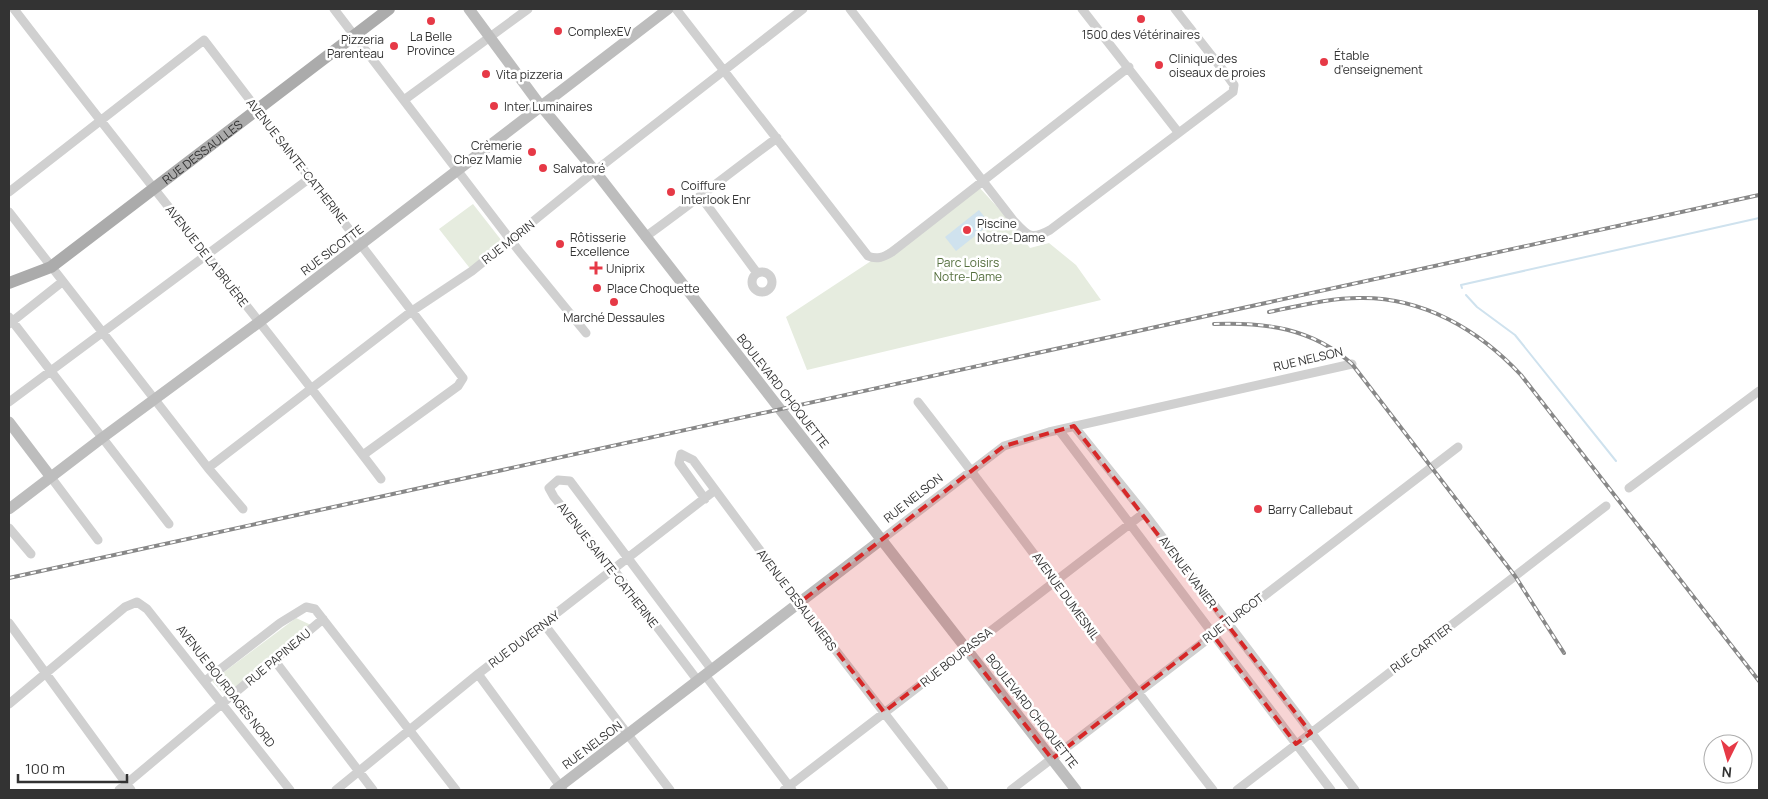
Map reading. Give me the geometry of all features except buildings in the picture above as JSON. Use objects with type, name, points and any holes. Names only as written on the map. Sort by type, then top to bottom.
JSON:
[{"type":"main road","name":"RUE DESSAULLES","points":[[9,282],[51,267],[388,9]]},
{"type":"street","name":"AVENUE DE LA BRUÈRE","points":[[14,9],[100,121],[208,254],[258,323],[381,479]]},
{"type":"street","points":[[334,9],[511,241],[586,333]]},
{"type":"street","name":"BOULEVARD CHOQUETTE","points":[[469,9],[540,106],[646,237],[1076,790]]},
{"type":"street","points":[[404,100],[528,9]]},
{"type":"street","name":"RUE SICOTTE","points":[[9,509],[50,476],[258,323],[668,9]]},
{"type":"street","points":[[676,9],[868,256],[882,258],[983,182],[1128,67]]},
{"type":"street","name":"RUE MORIN","points":[[208,468],[412,311],[472,271],[511,241],[594,171],[803,9]]},
{"type":"street","points":[[850,9],[1013,220],[1028,235],[1038,236],[1050,230],[1233,92],[1234,85],[1175,9]]},
{"type":"street","points":[[1082,9],[1178,132]]},
{"type":"street","name":"AVENUE SAINTE-CATHERINE","points":[[100,121],[204,40],[463,378],[458,386],[362,455]]},
{"type":"street","points":[[9,192],[100,121]]},
{"type":"street","points":[[646,237],[777,138]]},
{"type":"street","points":[[9,402],[310,178]]},
{"type":"street","points":[[701,197],[757,273]]},
{"type":"street","points":[[9,212],[208,468],[243,509]]},
{"type":"street","points":[[62,282],[10,321],[169,524]]},
{"type":"street","name":"RUE NELSON","points":[[560,789],[628,734],[1004,446],[1074,426],[1352,364]]},
{"type":"street","points":[[1629,488],[1757,396]]},
{"type":"street","name":"AVENUE DUMESNIL","points":[[918,402],[1055,580],[1136,692],[1213,790]]},
{"type":"street","points":[[9,422],[98,540]]},
{"type":"street","name":"AVENUE VANIER","points":[[1074,426],[1144,513],[1355,790]]},
{"type":"street","name":"AVENUE VANIER","points":[[1059,430],[1331,790]]},
{"type":"street","name":"RUE TURCOT","points":[[1011,790],[1136,692],[1458,447]]},
{"type":"street","name":"AVENUE DESAULNIERS","points":[[704,498],[679,463],[681,454],[694,460],[714,491],[944,790]]},
{"type":"street","name":"AVENUE SAINTE-CATHERINE","points":[[705,675],[554,497],[549,488],[558,480],[570,481],[628,558],[705,675],[789,789]]},
{"type":"street","points":[[1104,492],[1119,482]]},
{"type":"street","name":"RUE DUVERNAY","points":[[336,790],[408,729],[714,491]]},
{"type":"street","name":"RUE CARTIER","points":[[1237,790],[1606,506]]},
{"type":"street","name":"RUE BOURASSA","points":[[789,789],[884,712],[1144,513]]},
{"type":"street","points":[[9,528],[31,554]]},
{"type":"street","name":"AVENUE BOURDAGES NORD","points":[[46,672],[125,607],[137,602],[147,609],[290,790]]},
{"type":"street","name":"RUE PAPINEAU","points":[[125,788],[323,620],[315,609],[306,606],[280,623],[205,682]]},
{"type":"street","points":[[323,620],[456,790]]},
{"type":"street","points":[[9,623],[46,672],[125,788]]},
{"type":"street","points":[[544,624],[670,790]]},
{"type":"street","points":[[275,661],[373,790]]},
{"type":"street","points":[[9,704],[46,672]]},
{"type":"street","points":[[478,674],[560,789]]},
{"type":"highlighted area","points":[[1074,426],[1311,733],[1296,744],[1212,634],[1052,759],[966,649],[884,712],[799,603],[1004,446]]},
{"type":"green space","name":"Parc Loisirs Notre-Dame","points":[[978,186],[1012,223],[1030,248],[1049,243],[1076,265],[1101,300],[807,370],[786,317],[868,263]]},
{"type":"green space","points":[[473,204],[505,245],[472,271],[439,229]]},
{"type":"green space","points":[[296,618],[311,625],[227,698],[212,681]]},
{"type":"water","name":"Piscine Notre-Dame","points":[[979,210],[990,224],[956,251],[945,237]]},
{"type":"waterway","points":[[1462,288],[1461,285],[1759,218]]},
{"type":"waterway","points":[[1466,295],[1477,307],[1515,335],[1616,461]]},
{"type":"railway","points":[[9,578],[1759,195]]},
{"type":"railway","points":[[1269,312],[1337,299],[1383,299],[1406,303],[1428,310],[1448,319],[1487,344],[1521,375],[1759,681]]},
{"type":"railway","points":[[1214,324],[1251,324],[1287,330],[1321,342],[1352,364],[1515,576],[1564,653]]},
{"type":"place","name":"1500 des Vétérinaires","points":[[1141,19]]},
{"type":"place","name":"La Belle Province","points":[[431,21]]},
{"type":"place","name":"ComplexEV","points":[[558,31]]},
{"type":"place","name":"Pizzeria Parenteau","points":[[394,46]]},
{"type":"place","name":"Étable d'enseignement","points":[[1324,62]]},
{"type":"place","name":"Clinique des oiseaux de proies","points":[[1159,65]]},
{"type":"place","name":"Vita pizzeria","points":[[486,74]]},
{"type":"place","name":"Inter Luminaires","points":[[494,106]]},
{"type":"place","name":"Crèmerie Chez Mamie","points":[[532,152]]},
{"type":"place","name":"Salvatoré","points":[[543,168]]},
{"type":"place","name":"Coiffure Interlook Enr","points":[[671,192]]},
{"type":"place","name":"Piscine Notre-Dame","points":[[967,230]]},
{"type":"place","name":"Rôtisserie Excellence","points":[[560,244]]},
{"type":"place","name":"Uniprix","points":[[596,268]]},
{"type":"place","name":"Place Choquette","points":[[597,288]]},
{"type":"place","name":"Marché Dessaules","points":[[614,302]]},
{"type":"place","name":"Barry Callebaut","points":[[1258,509]]}]
